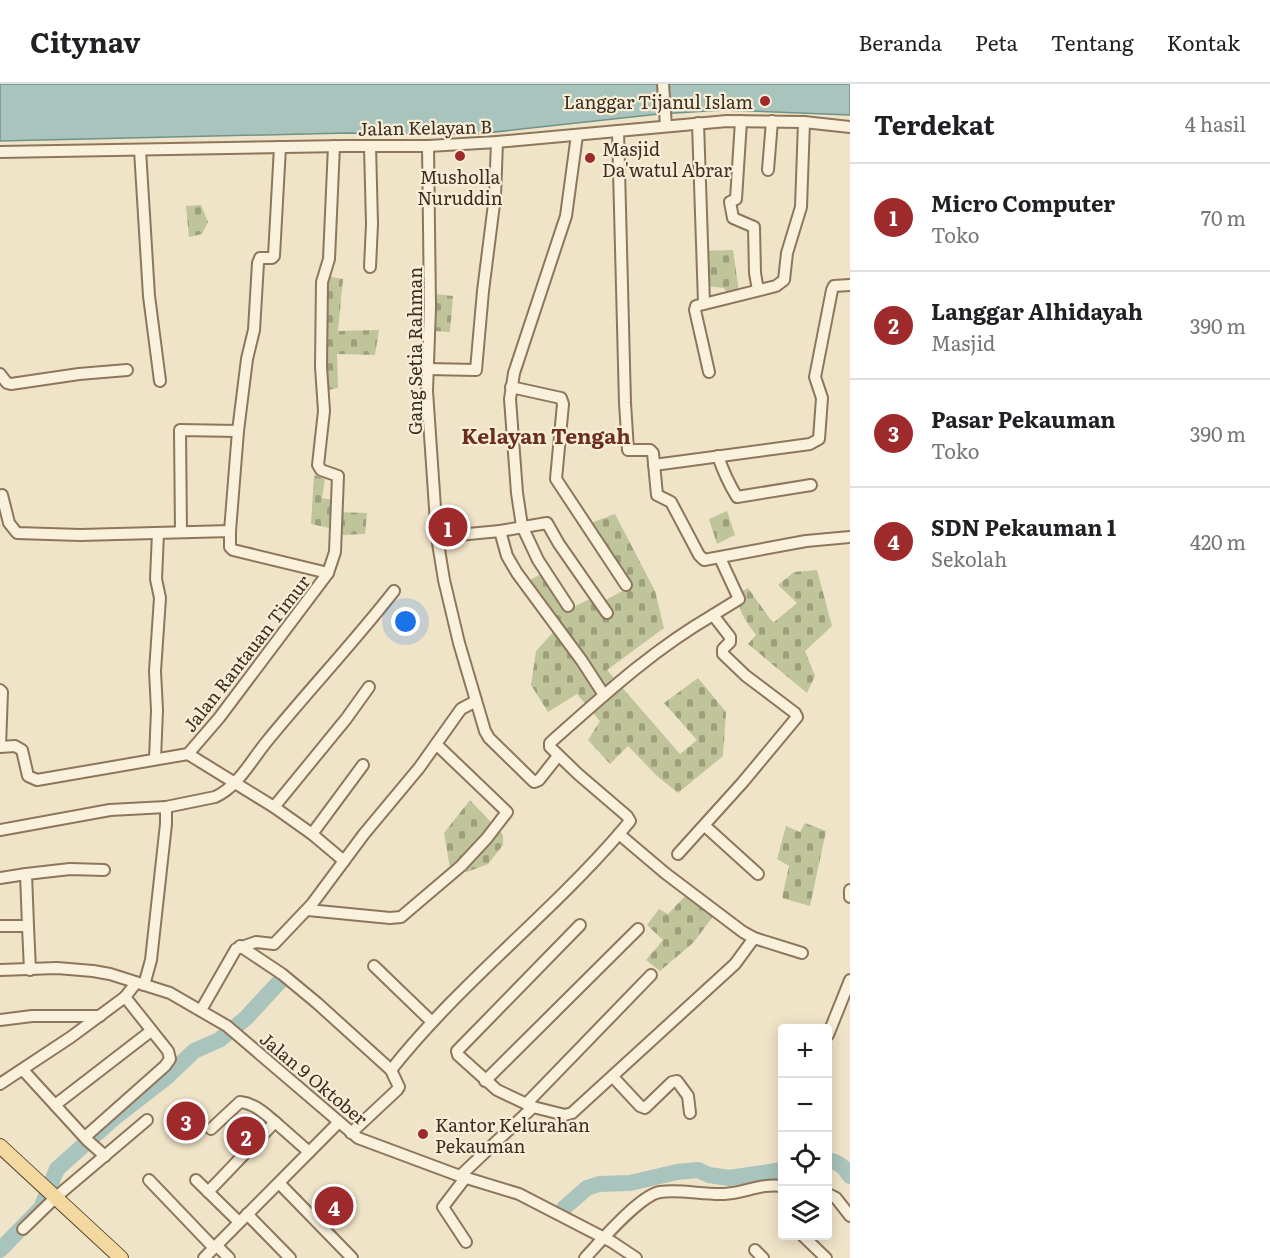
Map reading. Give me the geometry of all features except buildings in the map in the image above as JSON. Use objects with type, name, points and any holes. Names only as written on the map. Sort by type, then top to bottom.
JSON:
[{"type":"main road","points":[[0,1146],[121,1258]]},
{"type":"street","points":[[663,84],[666,122]]},
{"type":"street","points":[[741,121],[736,199],[730,202],[733,218],[754,226],[755,273],[758,290]]},
{"type":"street","points":[[768,170],[772,121]]},
{"type":"street","name":"Jalan Kelayan B","points":[[0,152],[428,146],[618,131],[666,122],[772,121],[850,127]]},
{"type":"street","points":[[709,372],[696,306],[781,284],[784,280],[787,253],[801,207],[804,122]]},
{"type":"street","points":[[698,123],[704,303]]},
{"type":"street","points":[[618,131],[627,445],[630,450],[652,451],[657,495],[671,502],[700,557],[706,561],[806,541],[850,537]]},
{"type":"street","points":[[568,606],[538,560],[522,526],[510,399],[514,373],[566,216],[577,135]]},
{"type":"street","points":[[428,369],[476,370],[495,196],[497,142]]},
{"type":"street","points":[[280,147],[274,256],[260,258],[258,262],[254,330],[247,359],[238,431],[230,547],[233,550],[328,573],[335,552],[338,476],[336,473],[321,470],[318,465],[324,411],[321,367],[322,282],[329,259],[334,146]]},
{"type":"street","points":[[370,146],[372,224],[370,267]]},
{"type":"street","name":"Gang Setia Rahman","points":[[428,146],[430,235],[428,391],[437,537],[444,580],[476,701],[489,738],[534,782],[539,780],[558,756]]},
{"type":"street","points":[[140,150],[149,296],[160,381]]},
{"type":"street","points":[[654,465],[810,444],[819,440],[822,398],[815,377],[833,286],[850,285]]},
{"type":"street","points":[[0,374],[7,384],[11,384],[127,370]]},
{"type":"street","points":[[511,387],[561,398],[563,404],[556,479],[626,585]]},
{"type":"street","points":[[181,532],[180,430],[238,431]]},
{"type":"street","points":[[718,456],[725,476],[737,497],[811,485]]},
{"type":"street","points":[[1,491],[9,523],[17,533],[68,535],[230,531]]},
{"type":"street","points":[[437,537],[500,531],[541,522],[548,524],[559,544],[607,613]]},
{"type":"street","points":[[500,531],[507,556],[517,573],[582,661],[604,695]]},
{"type":"street","points":[[155,759],[157,710],[155,671],[160,598],[156,579],[158,533]]},
{"type":"street","points":[[391,1070],[432,1022],[590,865],[630,821],[558,756],[550,748],[550,743],[618,681],[661,648],[739,598],[720,558]]},
{"type":"street","name":"Jalan Rantauan Timur","points":[[0,746],[19,747],[24,752],[28,776],[37,780],[188,754],[219,718],[328,573]]},
{"type":"street","points":[[0,830],[110,810],[166,807],[215,797],[228,790],[394,591]]},
{"type":"street","points":[[678,854],[705,826],[797,717],[724,656],[722,651],[730,642],[730,637],[713,615]]},
{"type":"street","points":[[274,807],[346,719],[369,687]]},
{"type":"street","points":[[0,690],[2,692],[0,746]]},
{"type":"street","points":[[201,1010],[234,951],[240,946],[256,942],[274,944],[308,910],[364,834],[419,768],[461,709],[476,701]]},
{"type":"street","points":[[308,910],[390,918],[401,916],[461,866],[487,838],[507,812],[436,744]]},
{"type":"street","points":[[188,754],[274,807],[312,834],[344,861]]},
{"type":"street","points":[[312,834],[363,765]]},
{"type":"street","points":[[0,1084],[100,1016],[140,984],[151,960],[165,840],[166,807]]},
{"type":"street","points":[[705,826],[758,874]]},
{"type":"street","points":[[619,834],[664,873],[754,938],[802,953]]},
{"type":"street","points":[[0,878],[70,869],[104,870]]},
{"type":"street","points":[[26,874],[30,970]]},
{"type":"street","points":[[850,890],[850,897]]},
{"type":"street","points":[[579,925],[457,1051],[458,1055],[485,1081],[502,1093],[529,1106],[570,1115],[735,964],[754,938]]},
{"type":"street","points":[[0,926],[28,926]]},
{"type":"street","points":[[485,1081],[638,929]]},
{"type":"street","points":[[240,946],[284,976],[391,1070],[399,1084],[397,1090],[351,1134]]},
{"type":"street","points":[[374,966],[432,1022]]},
{"type":"street","name":"Jalan 9 Oktober","points":[[0,970],[77,969],[110,974],[170,993],[230,1028],[351,1134],[366,1142],[463,1177],[519,1194],[636,1258]]},
{"type":"street","points":[[466,1242],[443,1207],[463,1177],[651,975]]},
{"type":"street","points":[[832,1025],[850,980]]},
{"type":"street","points":[[89,1141],[170,1059],[168,1051],[125,997]]},
{"type":"street","points":[[0,1020],[32,1016],[100,1016]]},
{"type":"street","points":[[55,1106],[151,1030]]},
{"type":"street","points":[[23,1070],[105,1156]]},
{"type":"street","points":[[613,1077],[640,1106],[645,1108],[672,1082],[677,1081],[688,1095],[690,1113]]},
{"type":"street","points":[[211,1129],[240,1102],[250,1104],[275,1122],[309,1152]]},
{"type":"street","points":[[23,1229],[50,1192],[105,1156],[147,1120]]},
{"type":"street","points":[[208,1192],[275,1122]]},
{"type":"street","points":[[204,1258],[338,1123]]},
{"type":"street","points":[[149,1180],[215,1247],[229,1258]]},
{"type":"street","points":[[196,1180],[290,1258]]},
{"type":"street","points":[[279,1183],[352,1258]]},
{"type":"street","points":[[585,1258],[640,1201],[657,1193],[679,1191],[724,1194],[761,1185],[778,1186]]},
{"type":"street","points":[[832,1196],[850,1216]]},
{"type":"street","points":[[807,1240],[826,1258]]},
{"type":"green space","points":[[201,205],[208,222],[202,234],[189,237],[186,206]]},
{"type":"green space","points":[[733,250],[739,292],[727,293],[724,288],[707,286],[705,251]]},
{"type":"green space","points":[[326,276],[343,279],[338,331],[379,330],[375,355],[337,354],[338,388],[328,390],[325,374]]},
{"type":"green space","points":[[434,294],[453,296],[450,332],[433,331]]},
{"type":"green space","points":[[314,475],[325,479],[322,498],[334,500],[336,512],[367,513],[365,534],[342,535],[333,529],[311,524]]},
{"type":"green space","points":[[727,511],[735,535],[717,544],[709,519]]},
{"type":"green space","points":[[615,514],[655,591],[664,628],[607,670],[680,754],[697,740],[664,703],[698,678],[726,712],[723,756],[678,793],[657,776],[628,746],[610,764],[588,740],[600,721],[577,694],[548,712],[531,685],[536,651],[559,626],[526,582],[543,573],[567,610],[592,598],[604,601],[628,588],[588,524]]},
{"type":"green space","points":[[817,570],[832,626],[805,651],[815,676],[807,693],[748,644],[756,635],[741,611],[739,593],[748,588],[773,623],[797,603],[778,585],[794,572]]},
{"type":"green space","points":[[470,800],[503,835],[503,845],[488,864],[467,872],[450,868],[444,833]]},
{"type":"green space","points":[[805,823],[826,831],[810,906],[782,898],[789,866],[777,859],[786,826],[800,832]]},
{"type":"green space","points":[[688,893],[714,915],[694,942],[660,971],[646,960],[663,940],[647,925],[659,909],[668,914]]},
{"type":"water","points":[[0,84],[850,84],[850,115],[724,110],[659,114],[477,134],[347,133],[0,141]]},
{"type":"waterway","points":[[0,1250],[41,1208],[57,1169],[113,1119],[167,1077],[194,1051],[219,1040],[246,1018],[282,979]]},
{"type":"waterway","points":[[832,1162],[840,1165],[850,1176]]},
{"type":"waterway","points":[[564,1208],[587,1188],[599,1184],[630,1183],[677,1172],[698,1170],[709,1175],[729,1178],[778,1171]]},
{"type":"place","name":"Langgar Tijanul Islam","points":[[765,101]]},
{"type":"place","name":"Musholla Nuruddin","points":[[460,156]]},
{"type":"place","name":"Masjid Da'watul Abrar","points":[[590,158]]},
{"type":"place","name":"Micro Computer","points":[[448,527]]},
{"type":"place","name":"Pasar Pekauman","points":[[186,1121]]},
{"type":"place","name":"Kantor Kelurahan Pekauman","points":[[423,1134]]},
{"type":"place","name":"Langgar Alhidayah","points":[[246,1136]]},
{"type":"place","name":"SDN Pekauman 1","points":[[334,1206]]},
{"type":"district","name":"Kelayan Tengah","points":[[546,434]]}]
